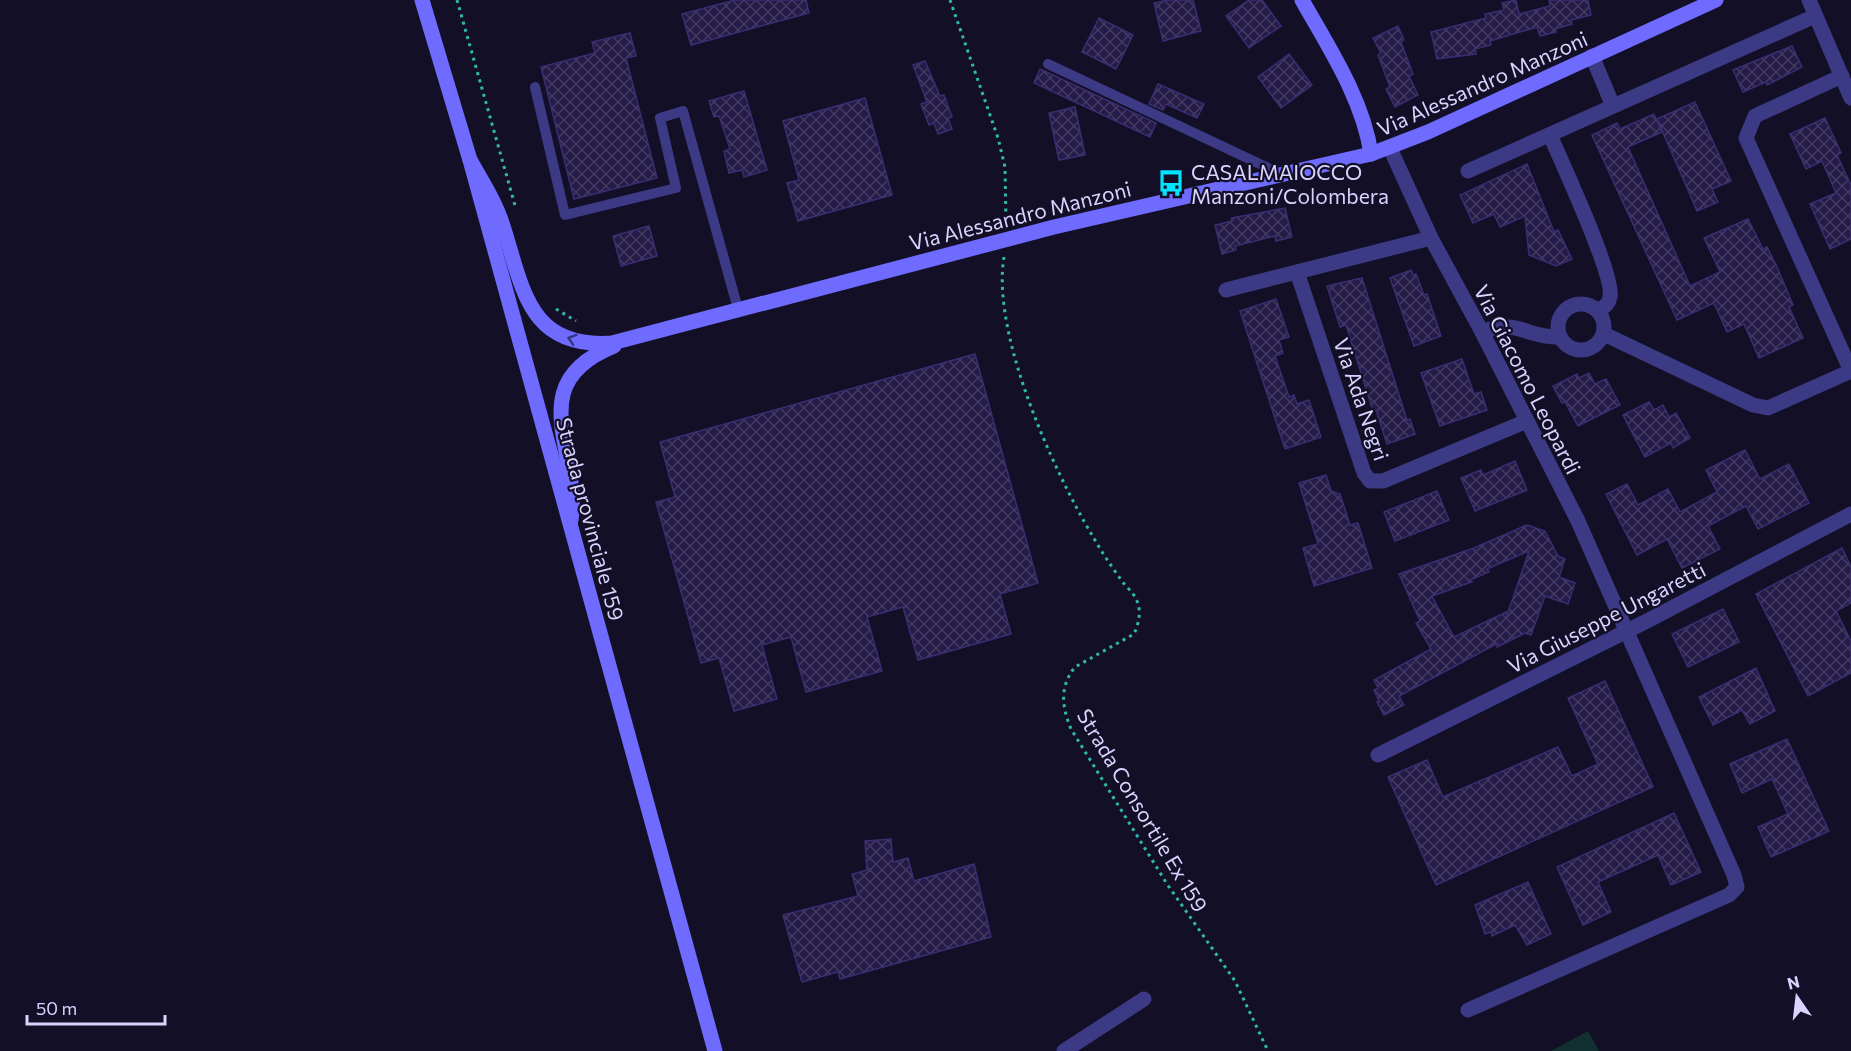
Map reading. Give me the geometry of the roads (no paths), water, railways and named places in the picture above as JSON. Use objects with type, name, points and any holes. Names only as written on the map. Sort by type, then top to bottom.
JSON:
[{"type":"street","name":"Strada provinciale 159","points":[[422,0],[470,160],[715,1051]]},
{"type":"street","points":[[1302,0],[1357,105],[1366,128],[1371,154]]},
{"type":"street","name":"Via Alessandro Manzoni","points":[[630,339],[1054,227],[1371,154],[1390,148],[1716,0]]},
{"type":"street","points":[[1809,0],[1851,98]]},
{"type":"street","points":[[1468,171],[1815,16]]},
{"type":"street","points":[[1592,56],[1613,106]]},
{"type":"street","points":[[1604,334],[1753,405],[1768,408],[1851,371],[1746,138],[1755,116],[1842,76]]},
{"type":"street","points":[[1550,135],[1605,269],[1611,295],[1606,306],[1599,310]]},
{"type":"street","name":"Via Giacomo Leopardi","points":[[1390,148],[1431,238],[1482,332],[1578,521],[1737,886],[1729,895],[1468,1010]]},
{"type":"street","points":[[470,160],[501,219],[520,288],[532,311],[549,328],[570,340],[597,344],[630,339]]},
{"type":"street","points":[[1226,290],[1431,238]]},
{"type":"street","name":"Via Ada Negri","points":[[1297,272],[1364,473],[1370,481],[1383,481],[1527,421]]},
{"type":"street","points":[[1574,304],[1587,304],[1599,310],[1605,321],[1604,334],[1598,343],[1588,349],[1577,350],[1567,345],[1560,337],[1558,324],[1563,312],[1574,304]]},
{"type":"street","points":[[1482,332],[1506,325],[1544,338],[1560,337]]},
{"type":"street","points":[[571,526],[574,489],[560,424],[563,391],[585,362],[630,339]]},
{"type":"street","name":"Via Giuseppe Ungaretti","points":[[1378,755],[1851,514]]},
{"type":"street","points":[[1064,1051],[1144,999]]},
{"type":"lane","points":[[1048,64],[1281,174]]},
{"type":"lane","points":[[535,87],[565,215],[676,188],[660,118],[683,111],[738,309]]},
{"type":"place","name":"CASALMAIOCCO Manzoni/Colombera","points":[[1171,183]]}]
